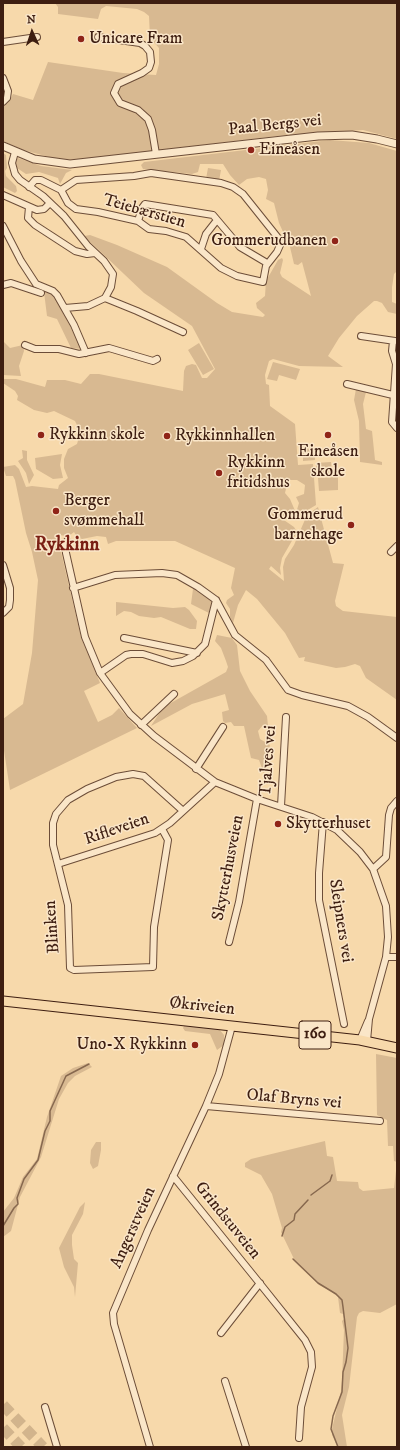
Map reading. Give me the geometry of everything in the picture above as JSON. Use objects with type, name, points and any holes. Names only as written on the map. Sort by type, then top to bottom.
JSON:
[{"type":"main road","name":"Økriveien","points":[[3,1001],[363,1041],[397,1048]]},
{"type":"street","points":[[3,42],[37,37]]},
{"type":"street","points":[[98,37],[140,43],[150,52],[151,62],[148,68],[142,74],[118,84],[114,93],[118,101],[138,110],[148,119],[152,130],[156,154]]},
{"type":"street","points":[[3,78],[8,91],[3,102]]},
{"type":"street","name":"Paal Bergs vei","points":[[3,146],[15,152],[44,162],[70,164],[334,135],[364,137],[397,144]]},
{"type":"street","points":[[15,152],[12,160],[12,168],[20,180],[64,216],[75,231],[104,261],[113,274],[111,287],[105,298],[88,306],[65,308]]},
{"type":"street","points":[[29,187],[35,180],[41,180],[61,190],[76,180],[134,176],[151,173],[181,176],[233,187],[248,200],[280,239],[280,246],[267,263],[240,247],[224,226],[213,215],[150,204],[143,205],[138,221]]},
{"type":"street","name":"Teiebærstien","points":[[61,190],[68,203],[76,209],[103,213],[138,221],[149,229],[166,231],[186,237],[221,268],[237,276],[263,282],[267,263]]},
{"type":"street","points":[[3,195],[29,207],[40,210],[47,208],[50,203]]},
{"type":"street","points":[[29,207],[28,218],[35,225],[75,251],[87,254],[95,253]]},
{"type":"street","points":[[201,249],[206,234],[217,220]]},
{"type":"street","points":[[3,226],[20,260],[36,284],[53,291],[65,308],[86,352]]},
{"type":"street","points":[[3,285],[11,283],[41,293]]},
{"type":"street","points":[[27,288],[36,284]]},
{"type":"street","points":[[105,298],[137,310],[183,332]]},
{"type":"street","points":[[361,336],[395,341],[392,351],[396,364],[396,396],[392,422],[397,428]]},
{"type":"street","points":[[25,345],[35,349],[59,349],[79,354],[109,348],[153,361],[157,359]]},
{"type":"street","points":[[347,384],[396,396]]},
{"type":"street","points":[[67,541],[65,546],[66,553],[82,627],[100,673],[116,697],[140,725],[215,782],[257,799],[323,822],[348,839],[373,869],[383,893],[387,913],[388,937],[386,956],[363,1041]]},
{"type":"street","points":[[391,552],[397,546]]},
{"type":"street","points":[[3,565],[10,588],[10,600],[9,607],[3,614]]},
{"type":"street","points":[[73,588],[115,575],[162,573],[183,578],[216,600],[235,635],[266,660],[288,690],[302,695],[348,706],[368,716],[397,738]]},
{"type":"street","points":[[100,673],[126,655],[143,654],[168,662],[177,663],[196,653],[205,644],[216,600]]},
{"type":"street","points":[[124,638],[196,653]]},
{"type":"street","points":[[140,725],[174,694]]},
{"type":"street","name":"Tjalves vei","points":[[280,806],[286,717]]},
{"type":"street","points":[[196,769],[223,727]]},
{"type":"street","name":"Blinken","points":[[162,829],[168,840],[154,927],[153,967],[74,970],[70,968],[68,904],[52,837],[56,814],[68,800],[87,789],[124,775],[134,774],[144,776],[182,810]]},
{"type":"street","name":"Rifleveien","points":[[58,864],[144,837],[162,829],[215,782]]},
{"type":"street","name":"Skytterhusveien","points":[[229,942],[240,896],[257,799]]},
{"type":"street","points":[[373,869],[383,862],[386,857],[389,816],[391,808],[397,800]]},
{"type":"street","name":"Sleipners vei","points":[[323,822],[319,873],[319,900],[339,992],[344,1024]]},
{"type":"street","points":[[386,956],[397,957]]},
{"type":"street","name":"Angerstveien","points":[[150,1447],[114,1324],[113,1313],[172,1176],[206,1106],[219,1074],[232,1026]]},
{"type":"street","name":"Olaf Bryns vei","points":[[206,1106],[380,1121]]},
{"type":"street","name":"Grindstuveien","points":[[172,1176],[260,1283],[304,1340],[311,1352],[312,1367],[301,1407],[299,1438]]},
{"type":"street","name":"Grindstuveien","points":[[221,1333],[260,1283]]},
{"type":"street","points":[[225,1381],[246,1447]]},
{"type":"street","points":[[45,1407],[57,1447]]},
{"type":"shaded area","points":[[55,3],[397,3],[397,139],[363,130],[277,136],[78,160],[57,159],[23,150],[3,141],[3,106],[8,103],[13,94],[33,100],[48,62],[123,73],[156,75],[159,64],[159,48],[150,38],[149,16],[144,12],[137,9],[106,6],[101,9],[98,19],[58,14],[58,7]]},
{"type":"shaded area","points":[[330,140],[369,143],[397,151],[397,271],[394,274],[392,302],[397,304],[397,314],[388,312],[382,303],[374,301],[357,316],[339,338],[328,356],[343,367],[299,366],[273,359],[269,361],[265,375],[266,384],[269,385],[270,406],[295,424],[298,465],[313,464],[316,505],[296,517],[289,518],[282,515],[281,518],[294,527],[297,532],[282,558],[280,568],[281,575],[271,566],[269,569],[284,581],[283,567],[285,559],[294,545],[307,515],[318,507],[333,563],[344,564],[335,601],[336,606],[343,611],[397,617],[397,700],[366,678],[360,666],[355,664],[336,668],[304,661],[305,657],[299,658],[285,633],[257,599],[246,590],[238,605],[233,623],[230,617],[230,609],[226,603],[227,600],[234,595],[231,588],[235,568],[175,541],[116,541],[108,544],[106,537],[97,536],[82,539],[77,537],[74,532],[69,536],[57,535],[81,637],[100,683],[84,691],[98,722],[112,715],[119,708],[137,728],[10,790],[3,744],[3,719],[23,704],[32,653],[38,580],[15,480],[13,476],[6,476],[3,467],[15,465],[19,469],[26,487],[32,486],[58,489],[59,485],[68,478],[64,468],[64,459],[68,449],[77,444],[79,429],[75,421],[54,411],[47,413],[34,410],[17,400],[18,396],[15,391],[3,383],[3,379],[16,379],[45,387],[47,380],[65,380],[81,384],[90,374],[99,374],[183,391],[184,371],[186,366],[192,364],[196,365],[202,378],[207,378],[215,369],[192,326],[144,293],[84,236],[90,235],[117,245],[167,267],[232,312],[263,317],[265,315],[257,308],[256,303],[265,296],[266,281],[278,260],[282,258],[283,260],[280,273],[282,277],[311,296],[302,262],[298,265],[294,264],[290,247],[279,223],[274,203],[266,199],[268,190],[266,179],[259,177],[247,179],[239,185],[223,164],[200,164],[198,172],[192,174],[143,169],[141,165],[144,162]],"holes":[[[288,480],[297,480],[305,485],[304,494],[296,497],[299,503],[296,513],[290,499],[285,493]]]},
{"type":"shaded area","points":[[3,153],[6,155],[6,176],[16,186],[17,191],[15,193],[3,187]]},
{"type":"shaded area","points":[[18,158],[41,166],[72,170],[66,173],[60,184],[58,178],[39,172],[26,174],[17,168],[15,160]]},
{"type":"shaded area","points":[[208,168],[221,170],[219,181],[206,179]]},
{"type":"shaded area","points":[[44,292],[53,294],[82,349],[71,348],[57,319],[47,316]]},
{"type":"shaded area","points":[[3,341],[10,348],[23,345],[24,351],[19,366],[21,376],[3,375]]},
{"type":"shaded area","points":[[199,343],[214,369],[203,375],[188,350]]},
{"type":"shaded area","points":[[273,362],[300,369],[296,380],[279,375],[277,381],[267,379]]},
{"type":"shaded area","points":[[356,389],[366,392],[363,404],[366,429],[372,431],[375,460],[382,462],[382,465],[360,462],[359,421],[354,400]]},
{"type":"shaded area","points":[[315,448],[315,460],[303,461],[303,449]]},
{"type":"shaded area","points":[[22,450],[27,451],[27,460],[34,475],[29,484],[26,473],[18,461],[23,458]]},
{"type":"shaded area","points":[[62,454],[60,465],[63,478],[53,479],[36,469],[35,458]]},
{"type":"shaded area","points":[[331,462],[332,474],[316,475],[316,463]]},
{"type":"shaded area","points":[[338,477],[338,490],[319,491],[318,478]]},
{"type":"shaded area","points":[[197,588],[214,602],[209,613],[191,604],[193,589]]},
{"type":"shaded area","points":[[116,602],[173,608],[185,607],[197,621],[196,629],[190,629],[161,617],[154,618],[139,616],[131,612],[124,611],[116,616]]},
{"type":"shaded area","points":[[217,635],[232,638],[237,645],[240,671],[250,691],[267,716],[268,726],[263,725],[258,731],[260,739],[270,745],[264,774],[259,760],[251,758],[244,726],[234,726],[231,722],[225,723],[223,721],[222,712],[229,710],[225,694],[192,704],[151,726],[162,709],[226,672],[228,667],[226,661],[221,648],[215,641]]},
{"type":"shaded area","points":[[184,1026],[219,1029],[224,1035],[224,1045],[217,1050],[210,1034],[185,1031],[183,1028]]},
{"type":"shaded area","points":[[376,1054],[397,1058],[397,1162],[394,1161],[393,1146],[388,1146],[387,1120],[377,1115]]},
{"type":"shaded area","points":[[88,1063],[92,1067],[75,1076],[68,1083],[59,1099],[41,1157],[20,1197],[11,1231],[3,1237],[3,1212],[14,1198],[23,1177],[37,1159],[47,1117],[61,1076],[73,1068]]},
{"type":"shaded area","points":[[325,1141],[327,1156],[333,1157],[337,1181],[358,1182],[359,1188],[363,1191],[394,1188],[397,1162],[397,1304],[380,1313],[363,1311],[359,1313],[357,1317],[349,1387],[342,1415],[347,1447],[338,1447],[332,1435],[332,1429],[341,1391],[344,1330],[342,1321],[344,1319],[343,1314],[340,1313],[338,1297],[331,1291],[319,1285],[293,1260],[294,1259],[281,1232],[282,1228],[272,1194],[261,1175],[245,1167],[245,1163],[251,1159]]},
{"type":"shaded area","points":[[96,1142],[101,1142],[101,1150],[98,1166],[93,1169],[90,1163],[91,1150]]},
{"type":"shaded area","points":[[85,1202],[83,1214],[72,1235],[74,1259],[78,1263],[75,1297],[74,1287],[64,1267],[59,1248],[80,1207]]},
{"type":"waterway","points":[[3,1226],[18,1204],[17,1198],[24,1179],[38,1160],[45,1131],[50,1121],[50,1111],[66,1076],[89,1064]]},
{"type":"waterway","points":[[311,1195],[330,1181],[332,1175]]},
{"type":"waterway","points":[[282,1236],[285,1227],[294,1220],[295,1214],[308,1200]]},
{"type":"waterway","points":[[293,1259],[318,1283],[336,1294],[342,1300],[348,1348],[343,1372],[342,1392],[333,1416],[331,1429],[338,1447]]},
{"type":"tunnel","points":[[3,1405],[43,1447]]},
{"type":"tunnel","points":[[3,1428],[21,1447]]},
{"type":"place","name":"Unicare Fram","points":[[81,39]]},
{"type":"place","name":"Eineåsen","points":[[251,150]]},
{"type":"place","name":"Gommerudbanen","points":[[335,241]]},
{"type":"place","name":"Rykkinn skole","points":[[41,435]]},
{"type":"place","name":"Eineåsen skole","points":[[328,435]]},
{"type":"place","name":"Rykkinnhallen","points":[[167,436]]},
{"type":"place","name":"Rykkinn fritidshus","points":[[219,473]]},
{"type":"place","name":"Berger svømmehall","points":[[56,511]]},
{"type":"place","name":"Gommerud barnehage","points":[[351,525]]},
{"type":"place","name":"Skytterhuset","points":[[278,824]]},
{"type":"place","name":"Uno-X Rykkinn","points":[[195,1045]]},
{"type":"district","name":"Rykkinn","points":[[67,546]]}]
